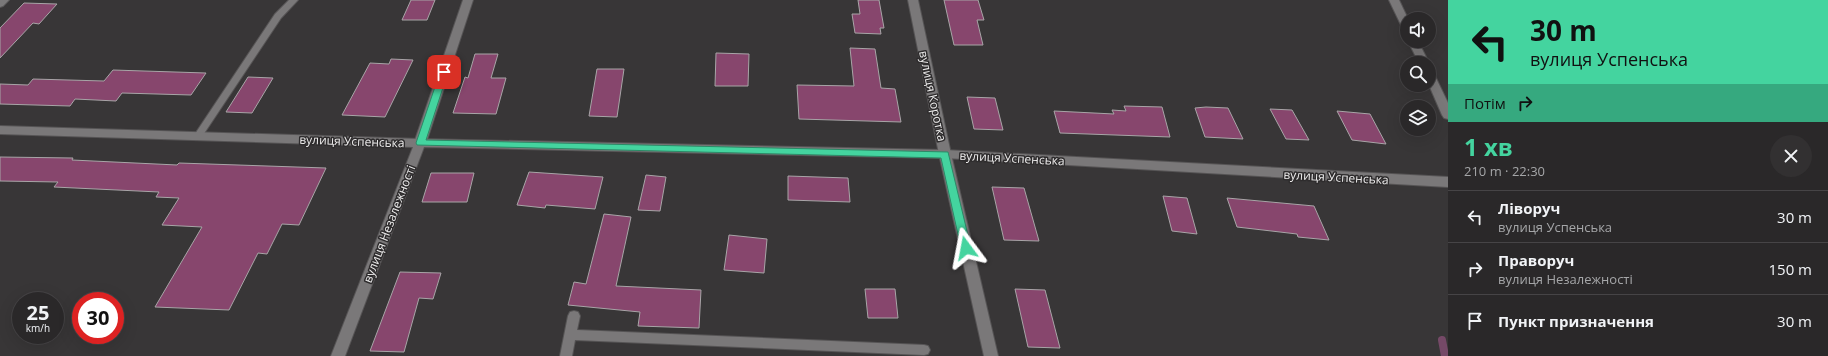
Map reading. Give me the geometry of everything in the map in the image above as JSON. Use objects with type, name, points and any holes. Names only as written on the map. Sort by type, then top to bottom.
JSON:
[{"type":"street","points":[[0,4],[4,0]]},
{"type":"street","name":"вулиця Незалежності","points":[[338,356],[420,143],[468,0]]},
{"type":"street","name":"вулиця Коротка","points":[[913,0],[945,154],[991,356]]},
{"type":"street","points":[[1394,0],[1400,12]]},
{"type":"street","points":[[1436,89],[1448,115]]},
{"type":"street","name":"вулиця Успенська","points":[[0,130],[420,143],[945,154],[1390,180],[1448,182]]},
{"type":"lane","points":[[198,136],[278,16],[294,0]]},
{"type":"lane","points":[[566,356],[574,316]]},
{"type":"lane","points":[[570,335],[924,350]]},
{"type":"building","points":[[411,0],[435,0],[427,20],[402,20]]},
{"type":"building","points":[[858,0],[879,0],[884,28],[880,28],[881,34],[855,33],[852,14],[860,14]]},
{"type":"building","points":[[944,0],[978,0],[984,20],[977,20],[983,45],[954,45]]},
{"type":"building","points":[[24,3],[57,4],[39,24],[33,23],[0,58],[0,28]]},
{"type":"building","points":[[850,48],[875,49],[881,88],[895,89],[901,122],[799,119],[797,85],[854,86]]},
{"type":"building","points":[[716,53],[749,54],[748,86],[715,86]]},
{"type":"building","points":[[475,54],[498,54],[491,78],[506,78],[496,114],[453,113],[465,77],[468,78]]},
{"type":"building","points":[[391,59],[413,60],[385,117],[342,115],[370,63],[389,64]]},
{"type":"building","points":[[597,69],[624,69],[617,117],[589,116]]},
{"type":"building","points":[[113,70],[206,73],[191,95],[122,93],[116,101],[75,99],[70,106],[0,104],[0,84],[28,85],[33,79],[104,81]]},
{"type":"building","points":[[248,77],[273,78],[252,113],[226,112]]},
{"type":"building","points":[[967,97],[995,98],[1003,130],[974,129]]},
{"type":"building","points":[[1124,106],[1162,107],[1170,137],[1060,133],[1054,111],[1114,114],[1112,110],[1126,111]]},
{"type":"building","points":[[1195,108],[1228,108],[1243,139],[1205,137]]},
{"type":"building","points":[[1270,109],[1292,110],[1309,140],[1286,139]]},
{"type":"building","points":[[1337,111],[1370,114],[1386,144],[1352,140]]},
{"type":"building","points":[[0,157],[73,158],[72,160],[177,165],[179,163],[326,168],[299,225],[282,224],[267,254],[258,253],[229,310],[155,307],[202,227],[162,225],[179,198],[156,197],[159,192],[54,187],[58,182],[0,181]]},
{"type":"building","points":[[529,172],[603,177],[595,209],[546,205],[545,208],[517,205]]},
{"type":"building","points":[[431,173],[474,173],[467,202],[422,202]]},
{"type":"building","points":[[646,175],[666,177],[660,211],[638,210]]},
{"type":"building","points":[[788,176],[848,178],[850,202],[788,200]]},
{"type":"building","points":[[992,187],[1024,188],[1039,241],[1004,240]]},
{"type":"building","points":[[1163,196],[1187,198],[1197,234],[1172,231]]},
{"type":"building","points":[[1227,198],[1314,206],[1329,240],[1298,237],[1297,234],[1237,227]]},
{"type":"building","points":[[604,214],[631,217],[616,286],[701,290],[699,328],[638,326],[640,312],[568,305],[574,282],[586,284]]},
{"type":"building","points":[[729,235],[767,239],[764,273],[724,270]]},
{"type":"building","points":[[400,272],[441,273],[433,299],[419,298],[404,352],[370,351]]},
{"type":"building","points":[[865,289],[895,289],[898,318],[868,318]]},
{"type":"building","points":[[1015,289],[1045,290],[1060,348],[1028,347]]},
{"type":"waterway","points":[[1442,340],[1445,356]]},
{"type":"route","points":[[444,72],[420,143],[945,154],[966,248]]}]
